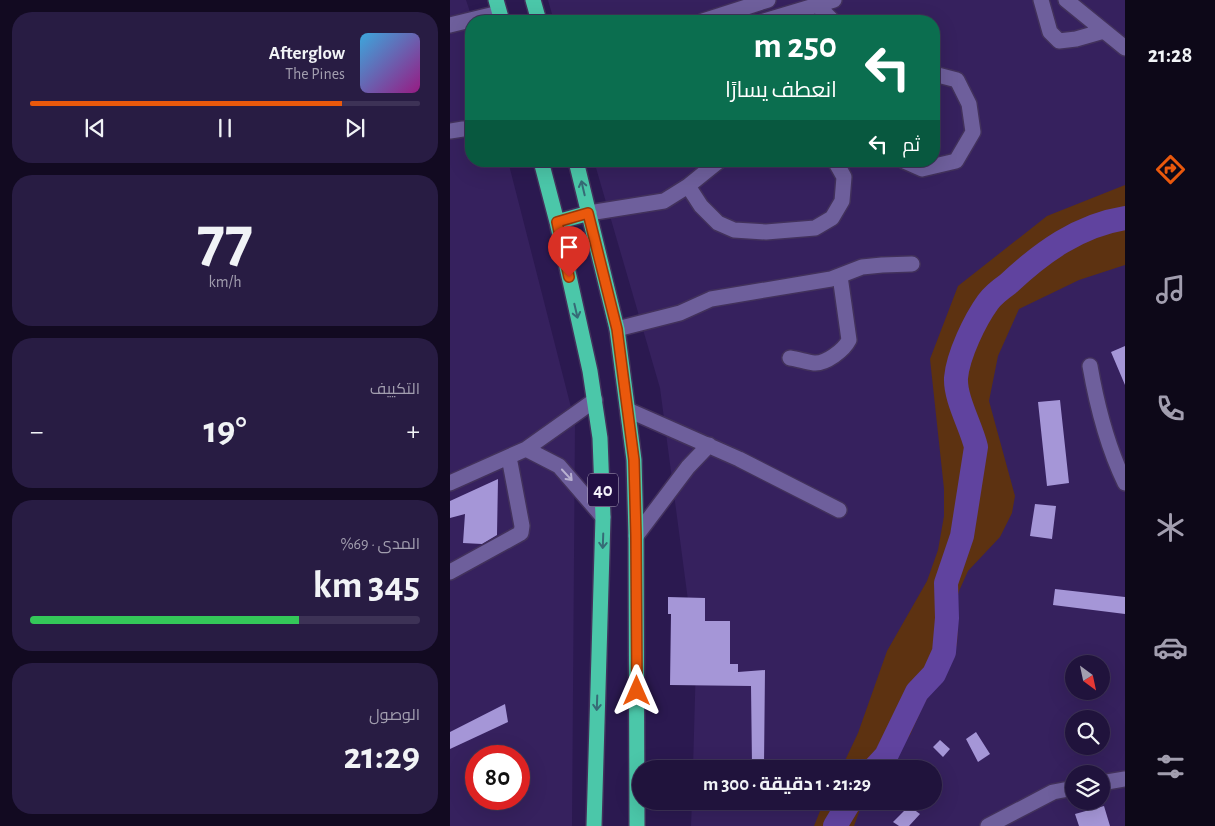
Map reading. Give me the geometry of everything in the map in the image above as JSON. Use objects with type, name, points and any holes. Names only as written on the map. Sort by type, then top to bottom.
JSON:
[{"type":"highway","points":[[533,0],[537,15]]},
{"type":"highway","name":"40","points":[[543,167],[557,222],[595,400],[600,448],[603,517],[594,826]]},
{"type":"highway","name":"40","points":[[577,167],[617,329],[634,460],[637,826]]},
{"type":"highway","points":[[557,222],[588,213]]},
{"type":"street","points":[[722,15],[768,0]]},
{"type":"street","points":[[784,15],[834,0]]},
{"type":"street","points":[[1042,0],[1050,32],[1059,41],[1076,39],[1104,31]]},
{"type":"street","points":[[1066,0],[1125,48]]},
{"type":"street","points":[[817,5],[828,15]]},
{"type":"street","points":[[485,15],[499,11]]},
{"type":"street","points":[[450,25],[465,21]]},
{"type":"street","points":[[940,76],[957,80],[970,104],[973,132],[956,161],[940,165]]},
{"type":"street","points":[[450,131],[465,128]]},
{"type":"street","points":[[588,213],[664,201],[688,186],[712,167]]},
{"type":"street","points":[[688,186],[700,206],[718,223],[734,230],[766,232],[815,228],[832,218],[842,201],[844,177],[838,167]]},
{"type":"street","points":[[918,167],[922,169],[930,167]]},
{"type":"street","points":[[617,329],[680,313],[711,299],[831,279],[862,267],[912,264]]},
{"type":"street","points":[[790,358],[816,363],[845,348],[849,340],[840,276]]},
{"type":"street","points":[[1090,366],[1096,401],[1111,452],[1125,483]]},
{"type":"street","points":[[450,483],[526,450],[595,400]]},
{"type":"street","points":[[628,410],[709,445],[839,510]]},
{"type":"street","points":[[636,536],[688,467],[709,445]]},
{"type":"street","points":[[526,450],[559,466],[603,517]]},
{"type":"street","points":[[450,572],[521,533],[522,526],[509,457]]},
{"type":"street","points":[[1110,782],[1125,779]]},
{"type":"street","points":[[988,826],[1052,792],[1065,790]]},
{"type":"shaded area","points":[[450,0],[466,0],[471,15],[465,15],[465,167],[510,167],[575,423],[572,826],[450,826]]},
{"type":"shaded area","points":[[548,0],[1125,0],[1125,826],[691,826],[692,810],[942,810],[942,760],[693,760],[696,661],[660,388],[596,167],[940,167],[940,15],[552,15]]},
{"type":"shaded area","points":[[1125,185],[1125,265],[1079,280],[1019,309],[998,356],[989,401],[1015,496],[1012,513],[1000,537],[968,571],[955,605],[958,625],[957,644],[949,668],[934,686],[910,735],[892,760],[845,760],[858,733],[887,651],[927,581],[938,550],[944,516],[944,489],[930,359],[958,286],[1047,216]]},
{"type":"shaded area","points":[[820,810],[860,810],[854,826],[814,826]]},
{"type":"building","points":[[1125,346],[1125,385],[1111,352]]},
{"type":"building","points":[[1060,400],[1069,483],[1047,486],[1038,402]]},
{"type":"building","points":[[498,479],[497,535],[482,544],[463,543],[465,514],[450,518],[450,501]]},
{"type":"building","points":[[1035,504],[1056,506],[1052,539],[1030,536]]},
{"type":"building","points":[[1055,589],[1125,597],[1125,614],[1053,605]]},
{"type":"building","points":[[668,597],[705,598],[705,621],[730,621],[730,664],[738,664],[738,672],[765,670],[764,760],[752,760],[751,686],[670,685],[671,614],[668,614]]},
{"type":"building","points":[[505,704],[508,722],[450,749],[450,732]]},
{"type":"building","points":[[976,732],[990,754],[978,762],[966,739]]},
{"type":"building","points":[[940,740],[950,749],[943,757],[933,747]]},
{"type":"building","points":[[905,810],[914,810],[920,814],[909,826],[899,826],[893,822]]},
{"type":"building","points":[[1090,810],[1105,810],[1110,826],[1079,826],[1075,814]]},
{"type":"waterway","points":[[882,760],[917,692],[934,674],[944,652],[947,618],[946,583],[962,536],[976,447],[956,386],[957,369],[968,338],[990,299],[1047,251],[1092,227],[1125,218]]},
{"type":"waterway","points":[[835,826],[845,810]]},
{"type":"route","points":[[569,277],[557,222],[588,213],[617,329],[634,460],[637,691]]}]
